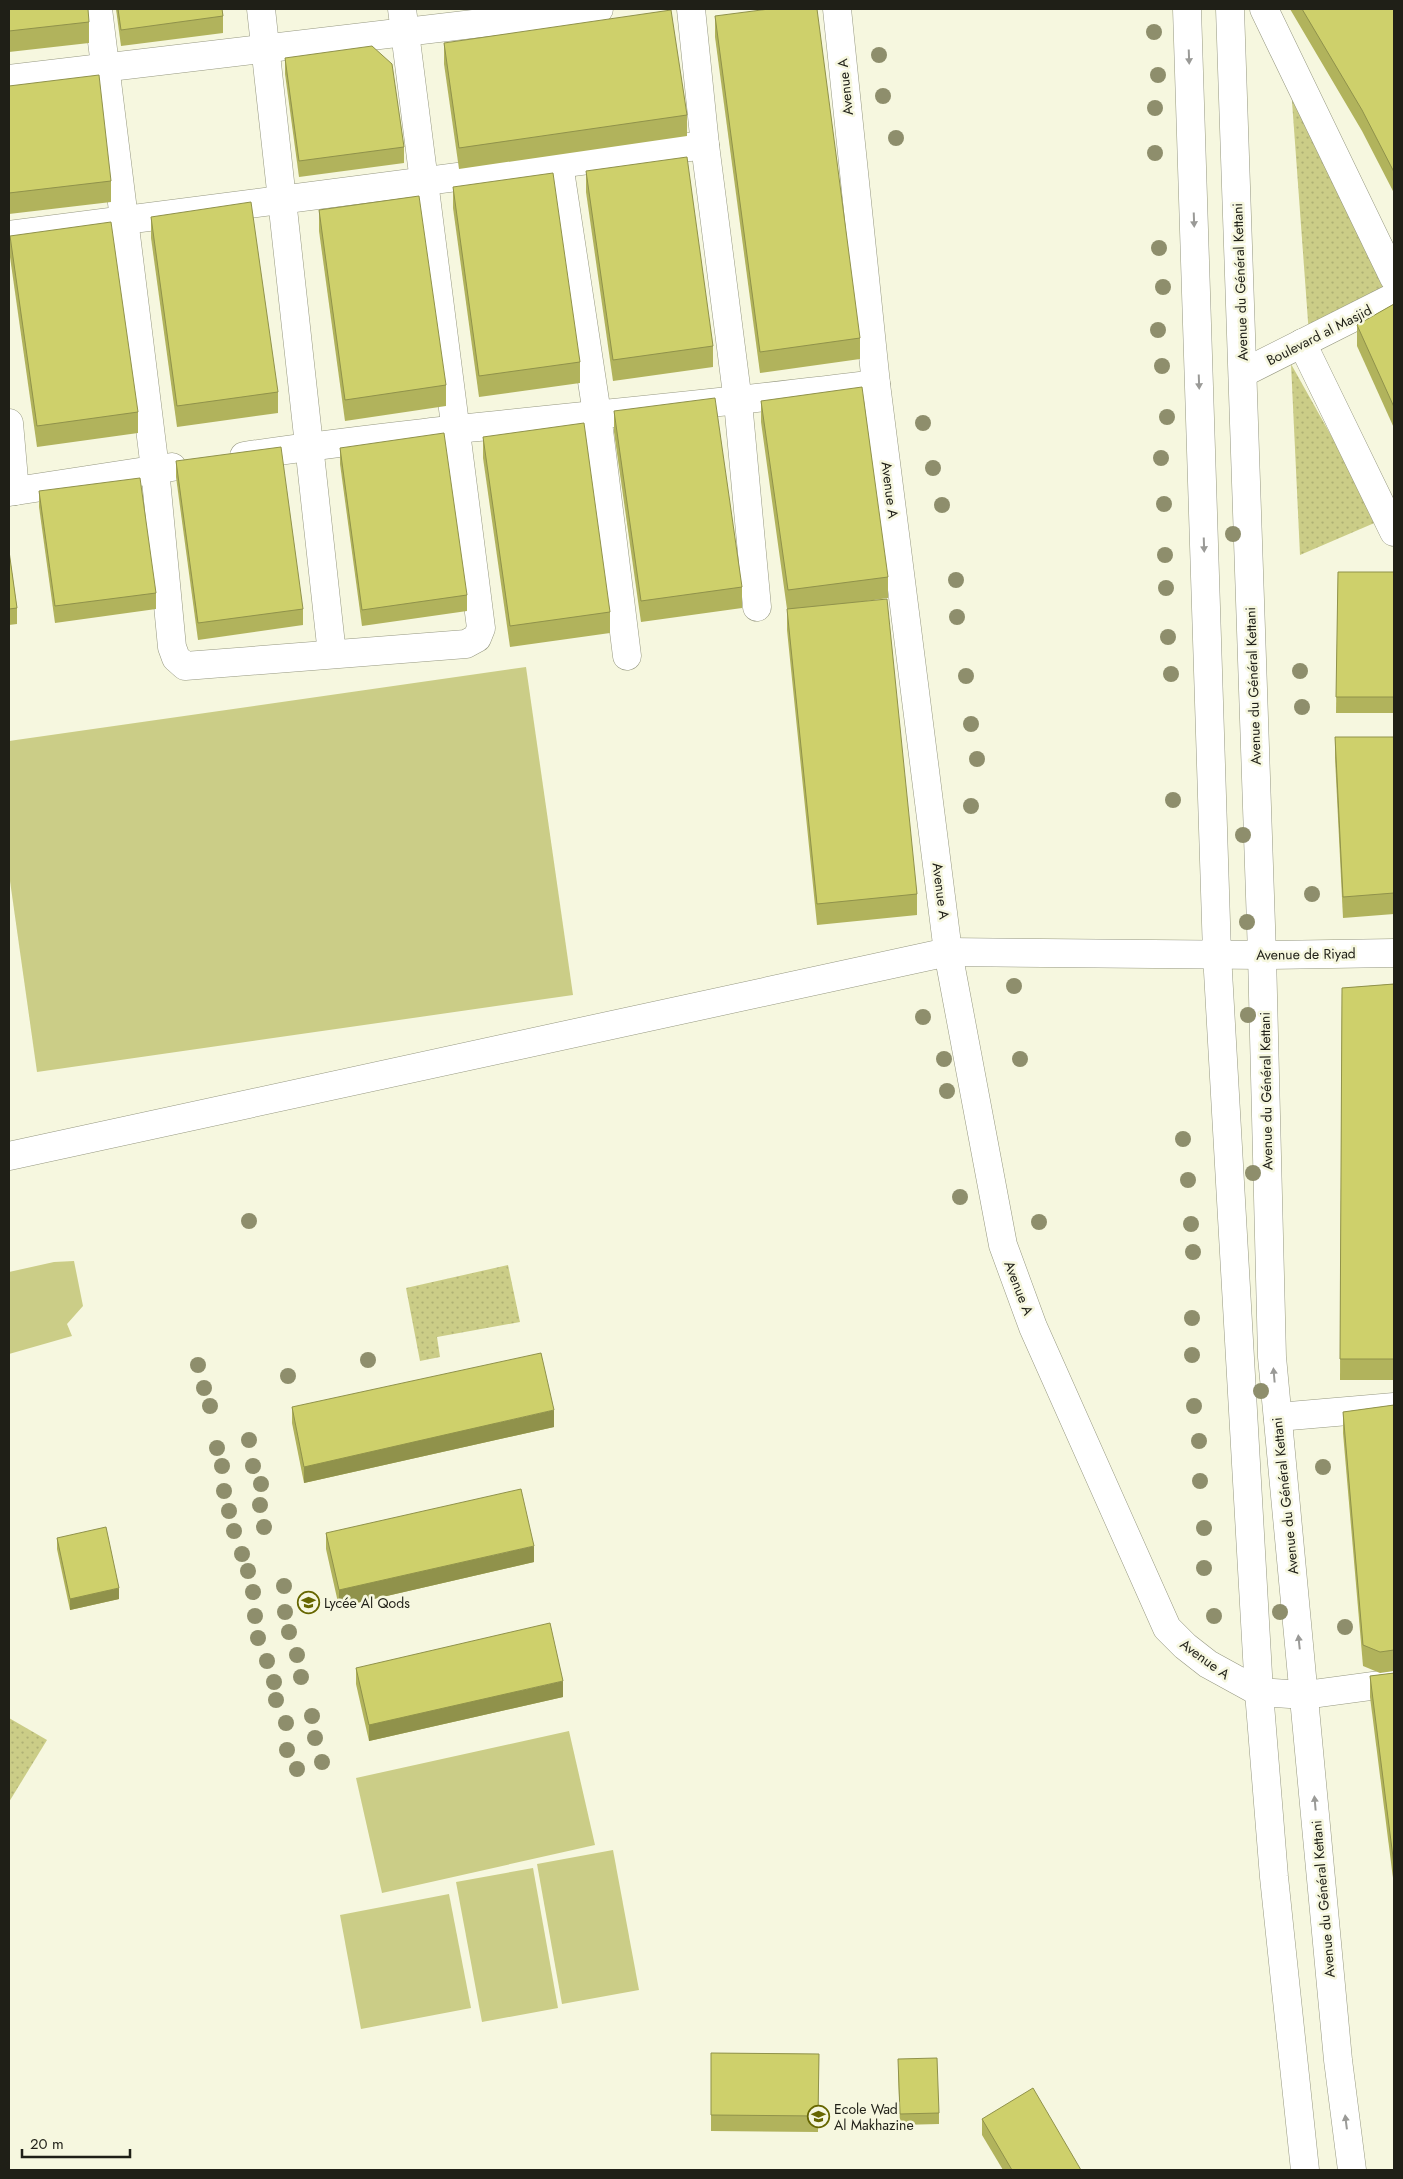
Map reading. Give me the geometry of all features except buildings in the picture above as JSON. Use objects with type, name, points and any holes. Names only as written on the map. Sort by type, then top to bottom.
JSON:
[{"type":"street","points":[[98,9],[155,470],[172,647],[176,658],[186,666],[466,644],[477,638],[481,628],[403,20]]},
{"type":"street","points":[[261,9],[332,654]]},
{"type":"street","points":[[9,79],[265,48],[403,20],[599,9]]},
{"type":"street","points":[[691,9],[705,145],[738,402],[756,607]]},
{"type":"street","name":"Avenue A","points":[[837,9],[876,384],[948,952],[1003,1245],[1034,1327],[1167,1628],[1185,1646],[1208,1664],[1259,1692]]},
{"type":"street","points":[[1187,9],[1217,954],[1259,1692],[1274,1877],[1305,2170]]},
{"type":"street","name":"Avenue du Général Kettani","points":[[1230,9],[1262,955],[1272,1357],[1337,2051],[1352,2170]]},
{"type":"street","points":[[1264,9],[1394,278]]},
{"type":"street","points":[[9,235],[705,145]]},
{"type":"street","points":[[559,164],[597,414],[626,656]]},
{"type":"street","name":"Boulevard al Masjid","points":[[1243,373],[1394,297]]},
{"type":"street","points":[[1302,343],[1394,532]]},
{"type":"street","points":[[223,460],[310,447],[456,430],[597,414],[738,402],[876,384]]},
{"type":"street","points":[[9,423],[12,492],[194,464]]},
{"type":"street","name":"Avenue de Riyad","points":[[9,1156],[948,952],[1262,955],[1394,953]]},
{"type":"street","points":[[1278,1417],[1394,1406]]},
{"type":"street","points":[[1259,1692],[1304,1694],[1394,1684]]},
{"type":"green space","points":[[1290,74],[1394,292],[1309,335]]},
{"type":"green space","points":[[1291,364],[1379,521],[1300,555]]},
{"type":"green space","points":[[526,667],[573,995],[37,1072],[9,874],[9,741]]},
{"type":"green space","points":[[74,1261],[83,1306],[67,1324],[72,1336],[9,1354],[9,1272],[54,1262]]},
{"type":"green space","points":[[508,1265],[520,1322],[437,1337],[440,1357],[420,1361],[406,1288]]},
{"type":"green space","points":[[9,1718],[47,1740],[9,1802]]},
{"type":"green space","points":[[569,1731],[595,1845],[382,1893],[356,1778]]},
{"type":"green space","points":[[613,1850],[639,1990],[562,2004],[537,1864]]},
{"type":"green space","points":[[533,1868],[558,2008],[482,2022],[456,1882]]},
{"type":"green space","points":[[449,1894],[471,2008],[361,2029],[340,1915]]},
{"type":"place","name":"Lycée Al Qods","points":[[308,1603]]},
{"type":"place","name":"Ecole Wad Al Makhazine","points":[[818,2117]]}]
